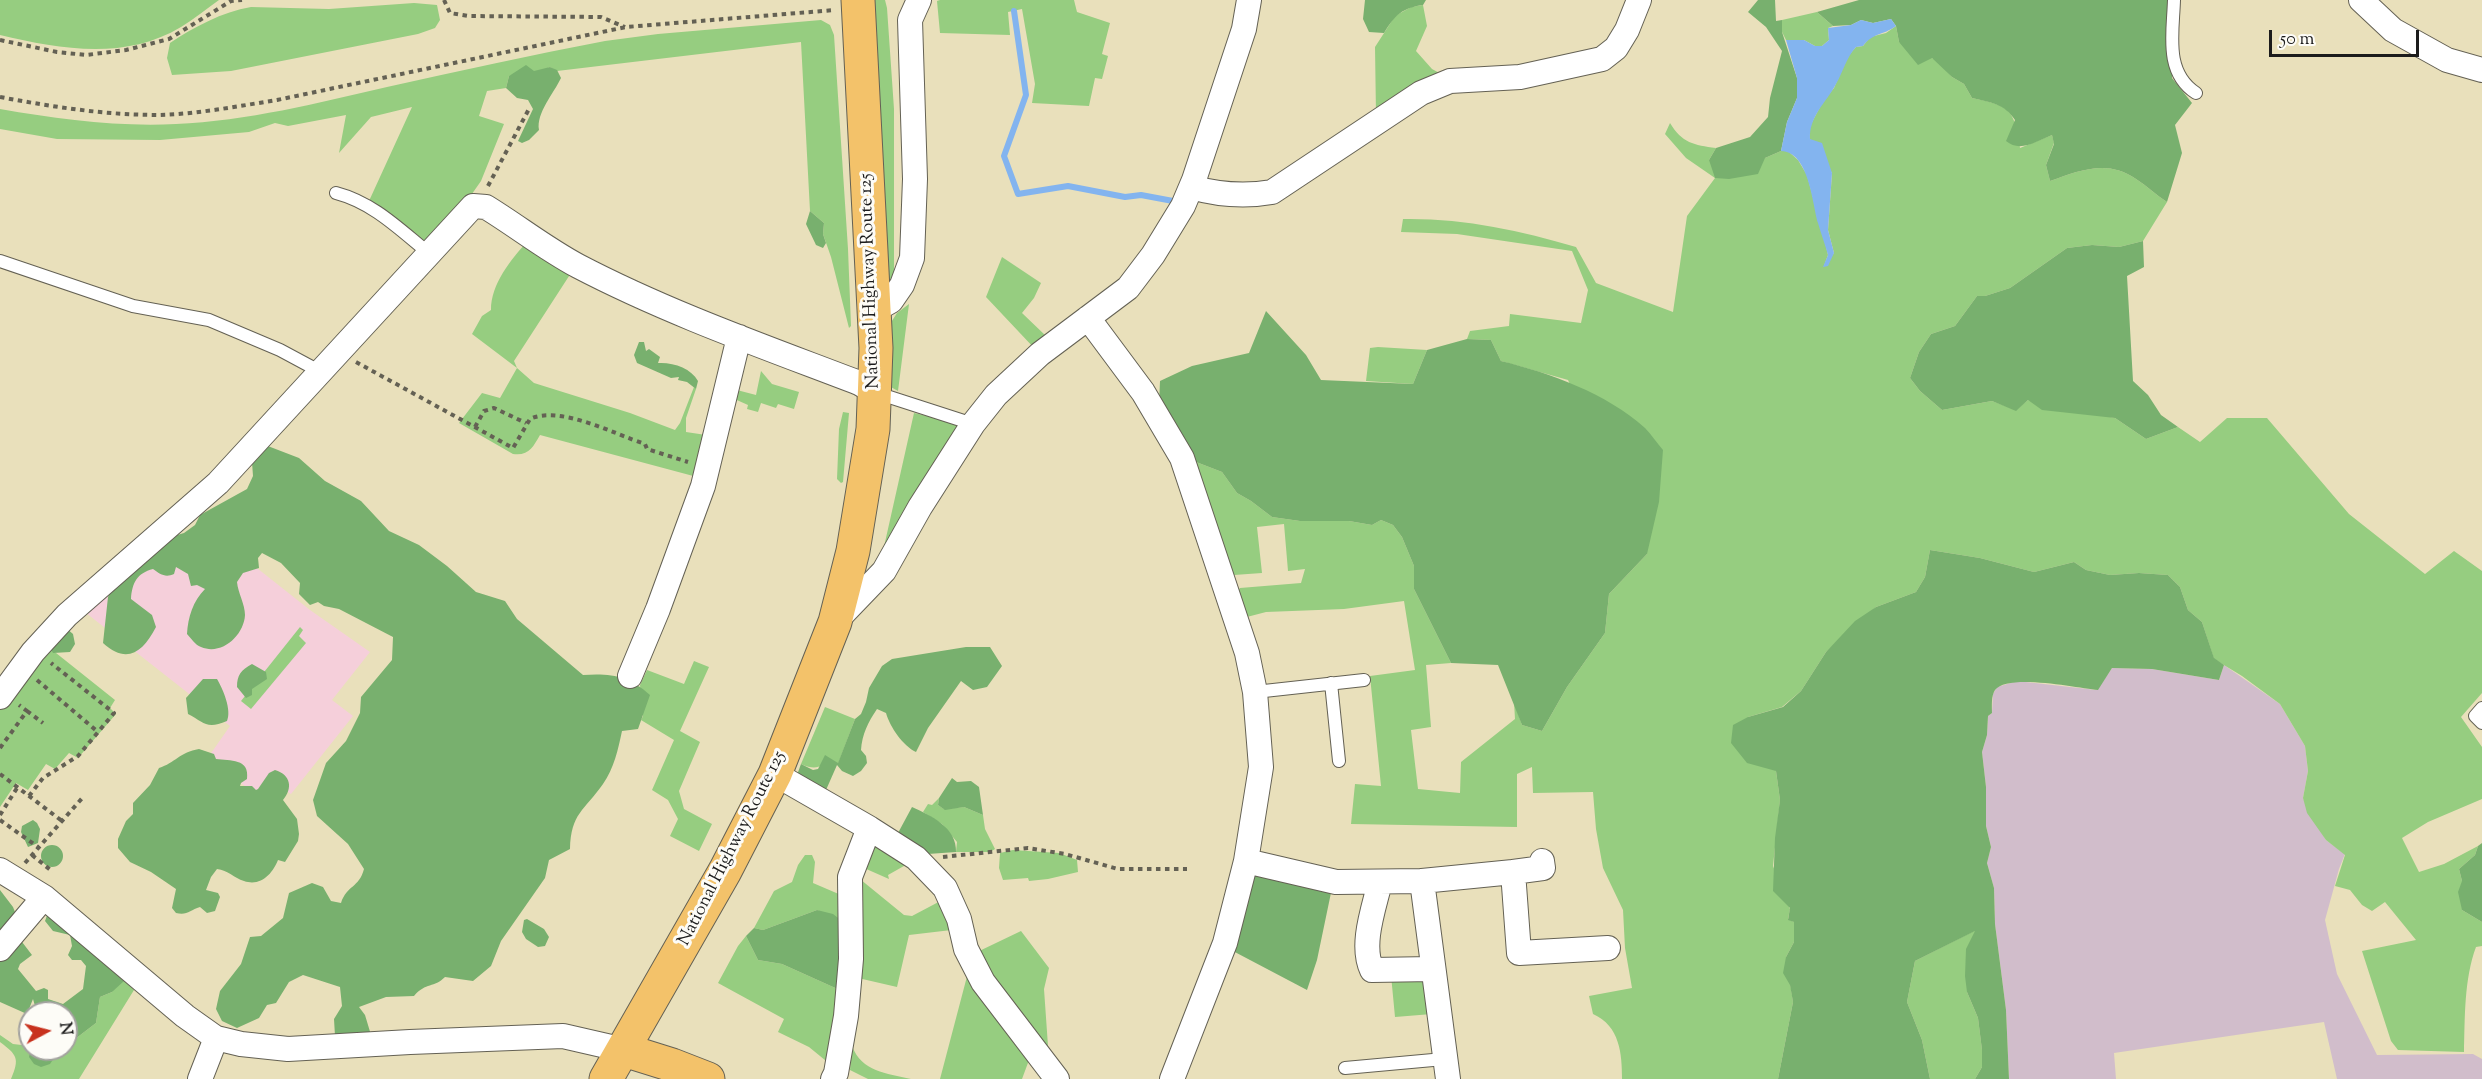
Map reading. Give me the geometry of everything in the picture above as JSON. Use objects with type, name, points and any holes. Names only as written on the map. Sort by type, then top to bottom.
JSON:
[{"type":"main road","name":"National Highway Route 125","points":[[606,1079],[725,871],[775,774],[835,621],[853,550],[864,492],[876,393],[875,310],[851,4]]},
{"type":"main road","points":[[624,1050],[708,1079]]},
{"type":"street","points":[[875,310],[891,301],[902,285],[912,258],[915,179],[910,20],[919,0]]},
{"type":"street","points":[[835,621],[884,571],[920,507],[973,424],[996,395],[1040,354],[1128,288],[1162,240],[1183,206],[1191,187],[1244,29],[1249,0]]},
{"type":"street","points":[[1191,187],[1213,194],[1250,196],[1272,192],[1421,93],[1450,81],[1520,77],[1602,59],[1616,48],[1627,30],[1639,0]]},
{"type":"street","points":[[2361,0],[2393,30],[2447,60],[2482,70]]},
{"type":"street","points":[[7,699],[19,671],[67,615],[218,483],[473,206],[486,207],[575,264],[622,288],[739,337],[859,383],[876,393]]},
{"type":"street","points":[[1088,318],[1143,392],[1182,458],[1247,653],[1255,692],[1261,767],[1246,861],[1225,943],[1172,1079]]},
{"type":"street","points":[[630,676],[658,609],[703,486],[739,337]]},
{"type":"street","points":[[775,774],[869,828],[919,862],[945,888],[953,902],[966,949],[982,982],[1057,1079]]},
{"type":"street","points":[[833,1079],[846,1016],[851,959],[850,877],[869,828]]},
{"type":"street","points":[[1246,861],[1336,882],[1422,881],[1513,872],[1543,868],[1542,861]]},
{"type":"street","points":[[1513,872],[1519,953],[1608,948]]},
{"type":"street","points":[[6,873],[44,897],[185,1016],[216,1038],[241,1044],[288,1049],[410,1041],[563,1036],[624,1050]]},
{"type":"street","points":[[1422,881],[1446,1069]]},
{"type":"street","points":[[1380,882],[1368,941],[1367,960],[1372,970],[1432,969]]},
{"type":"street","points":[[0,949],[44,897]]},
{"type":"street","points":[[201,1079],[216,1038]]},
{"type":"lane","points":[[2175,0],[2172,42],[2176,73],[2184,86],[2196,93]]},
{"type":"lane","points":[[336,193],[350,197],[379,212],[430,254]]},
{"type":"lane","points":[[0,261],[133,306],[209,320],[280,350],[321,372]]},
{"type":"lane","points":[[876,393],[973,424]]},
{"type":"lane","points":[[1255,692],[1364,680]]},
{"type":"lane","points":[[1331,683],[1339,760]]},
{"type":"lane","points":[[2482,708],[2475,716],[2482,723]]},
{"type":"lane","points":[[1345,1068],[1446,1069]]},
{"type":"path","points":[[0,40],[57,52],[86,55],[126,50],[169,39],[231,0],[242,0]]},
{"type":"path","points":[[444,0],[450,13],[468,16],[601,17],[626,27]]},
{"type":"path","points":[[0,97],[103,112],[161,115],[220,109],[277,100],[626,27],[851,4]]},
{"type":"path","points":[[473,206],[492,180],[530,107]]},
{"type":"path","points":[[339,353],[513,448],[526,423],[538,415],[561,415],[645,444],[647,449],[695,464]]},
{"type":"path","points":[[475,427],[484,411],[494,408],[526,423]]},
{"type":"path","points":[[29,796],[42,778],[78,756],[114,712],[51,663]]},
{"type":"path","points":[[19,671],[36,680],[98,732]]},
{"type":"path","points":[[7,699],[43,723]]},
{"type":"path","points":[[0,748],[27,711]]},
{"type":"path","points":[[0,774],[62,821]]},
{"type":"path","points":[[0,815],[18,788]]},
{"type":"path","points":[[6,873],[32,855],[84,796]]},
{"type":"path","points":[[0,820],[38,847]]},
{"type":"path","points":[[919,862],[1028,848],[1065,854],[1119,869],[1187,869]]},
{"type":"path","points":[[32,855],[53,872]]},
{"type":"shaded area","points":[[155,546],[248,561],[310,610],[370,652],[332,700],[353,716],[291,794],[270,781],[259,796],[207,759],[230,726],[81,609]]},
{"type":"shaded area","points":[[2224,665],[2280,704],[2305,746],[2308,771],[2303,798],[2326,840],[2345,854],[2325,920],[2337,974],[2377,1055],[2473,1054],[2482,1059],[2482,1079],[2337,1079],[2324,1022],[2114,1053],[2116,1079],[2009,1079],[2006,1010],[1995,924],[1994,888],[1987,863],[1991,847],[1986,826],[1986,787],[1982,752],[1987,735],[1988,716],[1992,713],[1993,694],[1997,687],[2017,681],[2097,690],[2112,668],[2152,669],[2219,680]]},
{"type":"green space","points":[[0,0],[219,0],[181,27],[159,38],[137,45],[92,49],[69,48],[0,35]]},
{"type":"green space","points":[[868,0],[885,0],[887,8],[894,109],[894,271],[893,278],[887,280]]},
{"type":"green space","points":[[1074,0],[1077,12],[1110,23],[1102,54],[1108,56],[1102,79],[1095,78],[1089,106],[1032,103],[1035,84],[1022,9],[1008,12],[1010,35],[940,33],[937,1]]},
{"type":"green space","points":[[1365,0],[1426,0],[1423,5],[1400,13],[1384,33],[1369,32],[1363,19]]},
{"type":"green space","points":[[1758,0],[1775,0],[1776,21],[1782,20],[1782,32],[1797,78],[1797,98],[1787,122],[1781,151],[1765,158],[1758,174],[1729,179],[1715,178],[1709,160],[1716,148],[1750,137],[1768,117],[1770,98],[1782,51],[1766,27],[1748,12]]},
{"type":"green space","points":[[1859,0],[2177,0],[2172,78],[2192,103],[2175,125],[2182,153],[2167,202],[2136,179],[2115,169],[2083,170],[2050,181],[2046,165],[2054,144],[2052,135],[2023,146],[2006,141],[2015,120],[2007,110],[1996,104],[1972,98],[1964,84],[1952,77],[1932,58],[1918,65],[1899,42],[1896,26],[1891,19],[1873,23],[1861,20],[1851,25],[1833,26],[1817,12]]},
{"type":"green space","points":[[414,3],[437,5],[440,20],[435,28],[418,34],[231,71],[172,75],[167,58],[170,43],[209,21],[240,9],[251,7],[329,9]]},
{"type":"green space","points":[[1423,5],[1427,26],[1416,51],[1432,69],[1443,75],[1376,115],[1375,47],[1395,16],[1411,7]]},
{"type":"green space","points":[[1817,12],[1833,26],[1828,28],[1829,40],[1822,46],[1815,46],[1804,40],[1786,40],[1782,32],[1782,20]]},
{"type":"green space","points":[[821,20],[830,25],[834,35],[848,249],[851,326],[849,328],[823,234],[824,223],[810,211],[801,42],[557,71],[550,67],[541,71],[509,76],[506,88],[487,91],[479,116],[504,124],[481,181],[467,201],[426,242],[421,242],[369,201],[412,107],[371,117],[339,153],[346,115],[288,126],[275,123],[249,132],[160,140],[57,139],[0,129],[0,109],[66,119],[154,125],[229,119],[309,105],[605,41],[658,34]]},
{"type":"green space","points":[[1896,26],[1899,42],[1938,61],[1952,77],[1964,84],[1972,98],[1995,104],[2008,111],[2015,125],[2020,148],[2052,135],[2054,143],[2046,165],[2050,181],[2083,170],[2115,169],[2136,179],[2167,202],[2143,241],[2119,247],[2092,245],[2067,248],[2010,288],[1985,296],[1977,296],[1955,326],[1931,334],[1919,352],[1910,378],[1920,391],[1942,410],[1992,401],[2016,410],[2028,400],[2115,418],[2146,439],[2178,427],[2200,442],[2227,418],[2267,418],[2349,514],[2425,574],[2454,551],[2482,571],[2482,693],[2461,717],[2482,747],[2482,799],[2428,822],[2402,838],[2419,872],[2444,864],[2478,846],[2475,855],[2459,869],[2462,881],[2462,910],[2482,922],[2482,946],[2476,947],[2467,985],[2464,1052],[2398,1050],[2391,1041],[2362,951],[2416,940],[2385,902],[2372,911],[2362,905],[2350,890],[2335,886],[2345,855],[2326,840],[2307,813],[2303,798],[2308,771],[2305,746],[2280,704],[2214,659],[2202,622],[2188,610],[2180,587],[2168,575],[2139,573],[2110,575],[2086,570],[2074,562],[2034,572],[1980,558],[1930,550],[1925,577],[1916,592],[1876,607],[1826,652],[1801,691],[1782,707],[1748,717],[1776,771],[1780,800],[1773,866],[1790,909],[1788,919],[1794,922],[1794,942],[1786,957],[1793,1002],[1778,1079],[1622,1079],[1618,1042],[1609,1026],[1593,1014],[1589,996],[1632,988],[1625,948],[1623,910],[1603,868],[1596,829],[1593,792],[1533,793],[1532,767],[1517,774],[1517,827],[1351,824],[1355,784],[1381,786],[1370,676],[1415,670],[1404,601],[1344,609],[1266,612],[1243,618],[1235,594],[1240,588],[1301,583],[1305,569],[1288,571],[1284,524],[1257,527],[1262,573],[1234,575],[1226,567],[1191,460],[1222,472],[1237,493],[1272,517],[1300,521],[1349,521],[1372,525],[1381,520],[1393,525],[1402,537],[1414,566],[1414,589],[1451,663],[1426,665],[1431,727],[1411,730],[1418,789],[1460,793],[1461,762],[1515,719],[1514,702],[1522,725],[1542,731],[1567,687],[1605,633],[1609,594],[1647,554],[1568,380],[1501,361],[1491,340],[1467,339],[1470,331],[1509,326],[1510,314],[1581,323],[1588,290],[1572,251],[1457,234],[1401,232],[1403,219],[1490,226],[1576,247],[1596,283],[1673,312],[1687,216],[1715,178],[1686,158],[1665,134],[1670,123],[1679,135],[1689,142],[1716,148],[1709,160],[1765,158],[1781,151],[1788,151],[1798,160],[1807,175],[1825,242],[1828,255],[1824,266],[1834,253],[1828,230],[1832,173],[1810,139],[1809,128],[1823,101],[1834,88],[1847,57],[1856,47],[1863,46],[1870,37],[1886,33]]},
{"type":"green space","points":[[526,65],[534,71],[550,67],[557,70],[561,78],[540,117],[539,130],[529,140],[522,143],[518,141],[533,109],[528,100],[517,98],[506,88],[509,76]]},
{"type":"green space","points":[[810,211],[824,223],[823,234],[826,243],[823,248],[816,245],[806,224]]},
{"type":"green space","points":[[528,241],[571,273],[514,361],[517,368],[472,334],[482,316],[491,310],[494,291],[503,272]]},
{"type":"green space","points":[[2143,241],[2144,267],[2127,276],[2133,381],[2148,395],[2161,415],[2178,427],[2146,439],[2115,418],[2042,410],[2028,400],[2016,411],[1992,401],[1942,410],[1920,391],[1910,378],[1919,352],[1931,334],[1955,326],[1977,296],[1985,296],[2010,288],[2067,248],[2092,245],[2119,247]]},
{"type":"green space","points":[[1002,257],[1041,283],[1034,298],[1022,313],[1046,336],[1035,349],[986,297]]},
{"type":"green space","points":[[909,304],[898,391],[889,386],[890,324],[897,313]]},
{"type":"green space","points":[[1266,311],[1306,355],[1321,380],[1413,384],[1427,350],[1467,339],[1491,340],[1501,361],[1558,378],[1613,404],[1645,428],[1663,450],[1659,502],[1647,554],[1609,594],[1605,633],[1567,687],[1542,731],[1522,725],[1498,665],[1451,663],[1414,589],[1414,566],[1402,537],[1393,525],[1381,520],[1372,525],[1349,521],[1300,521],[1272,517],[1237,493],[1222,472],[1191,460],[1159,404],[1160,381],[1192,366],[1249,353]]},
{"type":"green space","points":[[639,342],[644,342],[646,351],[649,349],[660,357],[658,363],[675,365],[695,376],[698,381],[696,389],[687,382],[678,380],[679,377],[671,378],[637,363],[634,355]]},
{"type":"green space","points":[[1370,348],[1427,350],[1413,384],[1366,381]]},
{"type":"green space","points":[[517,368],[534,383],[630,413],[675,430],[694,387],[696,389],[686,418],[686,432],[706,435],[697,477],[540,435],[527,452],[513,454],[459,423],[482,393],[500,398]]},
{"type":"green space","points":[[761,371],[772,384],[799,392],[794,409],[778,404],[776,408],[761,403],[758,412],[747,409],[748,405],[730,397],[733,389],[756,395]]},
{"type":"green space","points":[[843,412],[849,413],[843,482],[841,483],[837,479],[839,429]]},
{"type":"green space","points":[[914,413],[959,423],[879,569]]},
{"type":"green space","points":[[260,443],[299,458],[325,481],[361,501],[389,531],[419,545],[476,592],[505,601],[517,619],[583,675],[619,677],[635,684],[650,695],[638,729],[622,731],[615,759],[607,778],[576,820],[570,849],[549,860],[545,878],[501,941],[491,966],[473,981],[445,977],[414,996],[386,997],[359,1007],[365,1015],[371,1035],[335,1036],[334,1019],[342,1006],[340,987],[303,975],[289,982],[276,1003],[267,1005],[259,1018],[237,1028],[222,1021],[216,1009],[220,991],[241,964],[250,937],[261,936],[283,918],[289,893],[312,883],[323,887],[331,901],[341,903],[346,893],[362,875],[364,869],[348,844],[317,816],[313,800],[326,763],[346,741],[360,713],[361,697],[392,660],[393,637],[339,609],[324,606],[318,602],[310,605],[299,594],[300,583],[281,563],[262,553],[258,558],[259,568],[243,573],[237,582],[245,611],[244,622],[241,630],[231,642],[224,646],[217,649],[201,647],[187,634],[192,610],[205,589],[197,585],[191,586],[188,574],[176,567],[174,574],[168,576],[153,569],[143,573],[134,584],[131,599],[152,615],[156,627],[146,643],[134,653],[127,654],[112,650],[103,643],[108,597],[111,591],[167,538],[184,533],[195,525],[200,515],[247,489],[253,476],[252,462]]},
{"type":"green space","points":[[1930,550],[1980,558],[2034,572],[2074,562],[2086,570],[2110,575],[2139,573],[2168,575],[2180,587],[2188,610],[2202,622],[2214,658],[2224,665],[2219,680],[2152,669],[2112,668],[2098,690],[2028,682],[2002,685],[1995,690],[1982,752],[1986,787],[1986,826],[1991,847],[1987,863],[1994,888],[1995,924],[2006,1010],[2009,1079],[1975,1079],[1982,1067],[1982,1050],[1978,1018],[1967,992],[1965,976],[1966,949],[1975,931],[1915,961],[1907,1002],[1922,1040],[1930,1079],[1778,1079],[1793,1002],[1790,985],[1783,973],[1786,957],[1794,942],[1794,922],[1788,920],[1790,908],[1773,891],[1775,838],[1780,800],[1776,771],[1747,763],[1731,743],[1733,725],[1748,717],[1783,707],[1801,691],[1826,652],[1855,621],[1876,607],[1916,592],[1925,577]]},
{"type":"green space","points":[[300,627],[303,630],[299,636],[306,643],[251,709],[241,701]]},
{"type":"green space","points":[[66,628],[73,634],[75,644],[70,652],[53,653],[47,642]]},
{"type":"green space","points":[[46,645],[115,700],[110,708],[116,714],[78,758],[69,753],[55,769],[46,764],[28,790],[16,783],[0,807],[0,707]]},
{"type":"green space","points":[[966,647],[990,647],[1002,666],[987,687],[973,690],[961,681],[928,728],[916,752],[898,736],[886,713],[877,709],[868,724],[863,739],[861,750],[866,756],[867,763],[861,771],[853,776],[842,771],[837,765],[826,790],[797,775],[801,764],[813,770],[818,769],[825,755],[838,763],[855,719],[861,714],[866,702],[869,688],[882,666],[892,659]]},
{"type":"green space","points":[[694,661],[709,667],[680,731],[700,742],[679,791],[684,809],[712,824],[699,851],[670,836],[678,819],[668,800],[652,790],[674,740],[641,720],[643,716],[640,685],[647,670],[684,684]]},
{"type":"green space","points":[[252,664],[266,672],[267,679],[252,689],[252,695],[246,698],[237,687],[238,679],[242,671]]},
{"type":"green space","points":[[203,679],[217,679],[228,706],[227,721],[210,725],[188,714],[186,698]]},
{"type":"green space","points":[[825,707],[855,719],[838,764],[828,762],[818,767],[809,767],[801,764]]},
{"type":"green space","points":[[199,749],[214,754],[216,759],[242,764],[247,772],[247,779],[240,786],[252,786],[256,790],[269,773],[275,770],[284,775],[289,782],[289,787],[283,800],[297,819],[299,834],[298,841],[285,862],[278,860],[266,878],[250,882],[240,880],[217,869],[206,890],[218,893],[220,897],[215,911],[207,913],[200,907],[180,914],[172,908],[176,889],[151,872],[130,862],[118,848],[118,839],[126,821],[133,814],[133,803],[150,785],[159,768]]},
{"type":"green space","points":[[952,778],[957,782],[971,781],[979,787],[983,815],[964,807],[945,810],[938,805],[939,798]]},
{"type":"green space","points":[[939,798],[938,805],[944,809],[964,807],[983,815],[985,829],[995,849],[990,852],[956,852],[957,842],[942,824],[923,812],[928,804],[932,805]]},
{"type":"green space","points":[[912,807],[935,819],[948,830],[956,852],[928,854],[898,833]]},
{"type":"green space","points":[[33,820],[40,829],[38,843],[28,847],[21,832],[22,826]]},
{"type":"green space","points":[[871,834],[911,862],[888,875],[889,879],[864,868]]},
{"type":"green space","points":[[2482,843],[2482,922],[2462,910],[2458,892],[2462,881],[2459,869],[2475,855],[2478,846]]},
{"type":"green space","points":[[52,845],[60,848],[63,856],[60,864],[52,867],[44,864],[41,856],[44,848]]},
{"type":"green space","points":[[1013,850],[1059,853],[1077,860],[1078,872],[1048,879],[1003,880],[999,868],[1000,853]]},
{"type":"green space","points":[[805,855],[812,855],[815,862],[813,883],[841,895],[846,924],[817,910],[763,930],[754,928],[774,891],[792,882],[798,865]]},
{"type":"green space","points":[[1251,867],[1332,888],[1317,960],[1307,990],[1231,950]]},
{"type":"green space","points":[[855,875],[904,915],[912,916],[948,897],[960,929],[909,935],[897,987],[858,978]]},
{"type":"green space","points":[[0,890],[13,907],[17,917],[0,940]]},
{"type":"green space","points":[[49,910],[124,981],[112,992],[100,997],[96,1023],[78,1037],[78,1001],[67,1001],[83,989],[86,966],[81,960],[72,960],[68,955],[72,946],[70,935],[53,931],[45,921]]},
{"type":"green space","points":[[817,910],[833,914],[846,924],[842,991],[782,964],[758,960],[746,936],[754,928],[763,930]]},
{"type":"green space","points":[[527,919],[544,929],[549,937],[545,946],[538,947],[526,939],[522,932],[524,920]]},
{"type":"green space","points":[[1976,930],[1967,992],[1978,1018],[1982,1067],[1975,1079],[1930,1079],[1922,1040],[1907,1002],[1915,961]]},
{"type":"green space","points":[[1021,931],[1049,968],[1044,989],[1048,1046],[1041,1052],[973,954]]},
{"type":"green space","points":[[746,936],[758,960],[782,964],[842,991],[831,1065],[809,1047],[778,1032],[784,1019],[718,983]]},
{"type":"green space","points":[[19,938],[32,955],[20,964],[18,969],[36,991],[44,988],[48,990],[48,999],[54,1001],[34,1001],[33,999],[32,1001],[18,1001],[18,1010],[0,1002],[0,959]]},
{"type":"green space","points":[[970,965],[1032,1052],[1022,1079],[940,1079]]},
{"type":"green space","points":[[119,974],[134,990],[79,1079],[11,1079],[16,1061],[10,1050],[0,1042],[0,1035],[13,1044],[18,1045],[18,1061],[78,1061],[78,1037],[96,1023],[100,997],[112,992]]},
{"type":"green space","points":[[1391,975],[1428,979],[1432,1014],[1395,1017]]},
{"type":"green space","points":[[852,1046],[856,1055],[868,1066],[884,1073],[911,1079],[868,1079],[850,1070]]},
{"type":"green space","points":[[32,1061],[52,1061],[41,1067]]},
{"type":"water","points":[[1891,19],[1896,26],[1875,36],[1863,46],[1856,47],[1812,123],[1810,139],[1822,143],[1832,173],[1828,230],[1834,253],[1828,266],[1823,267],[1828,255],[1808,180],[1798,160],[1781,151],[1787,122],[1797,98],[1797,78],[1786,40],[1804,40],[1815,46],[1822,46],[1829,40],[1828,28],[1851,25],[1861,20],[1873,23]]},
{"type":"waterway","points":[[1014,11],[1026,95],[1004,156],[1018,194],[1068,186],[1125,197],[1141,195],[1173,201]]}]
